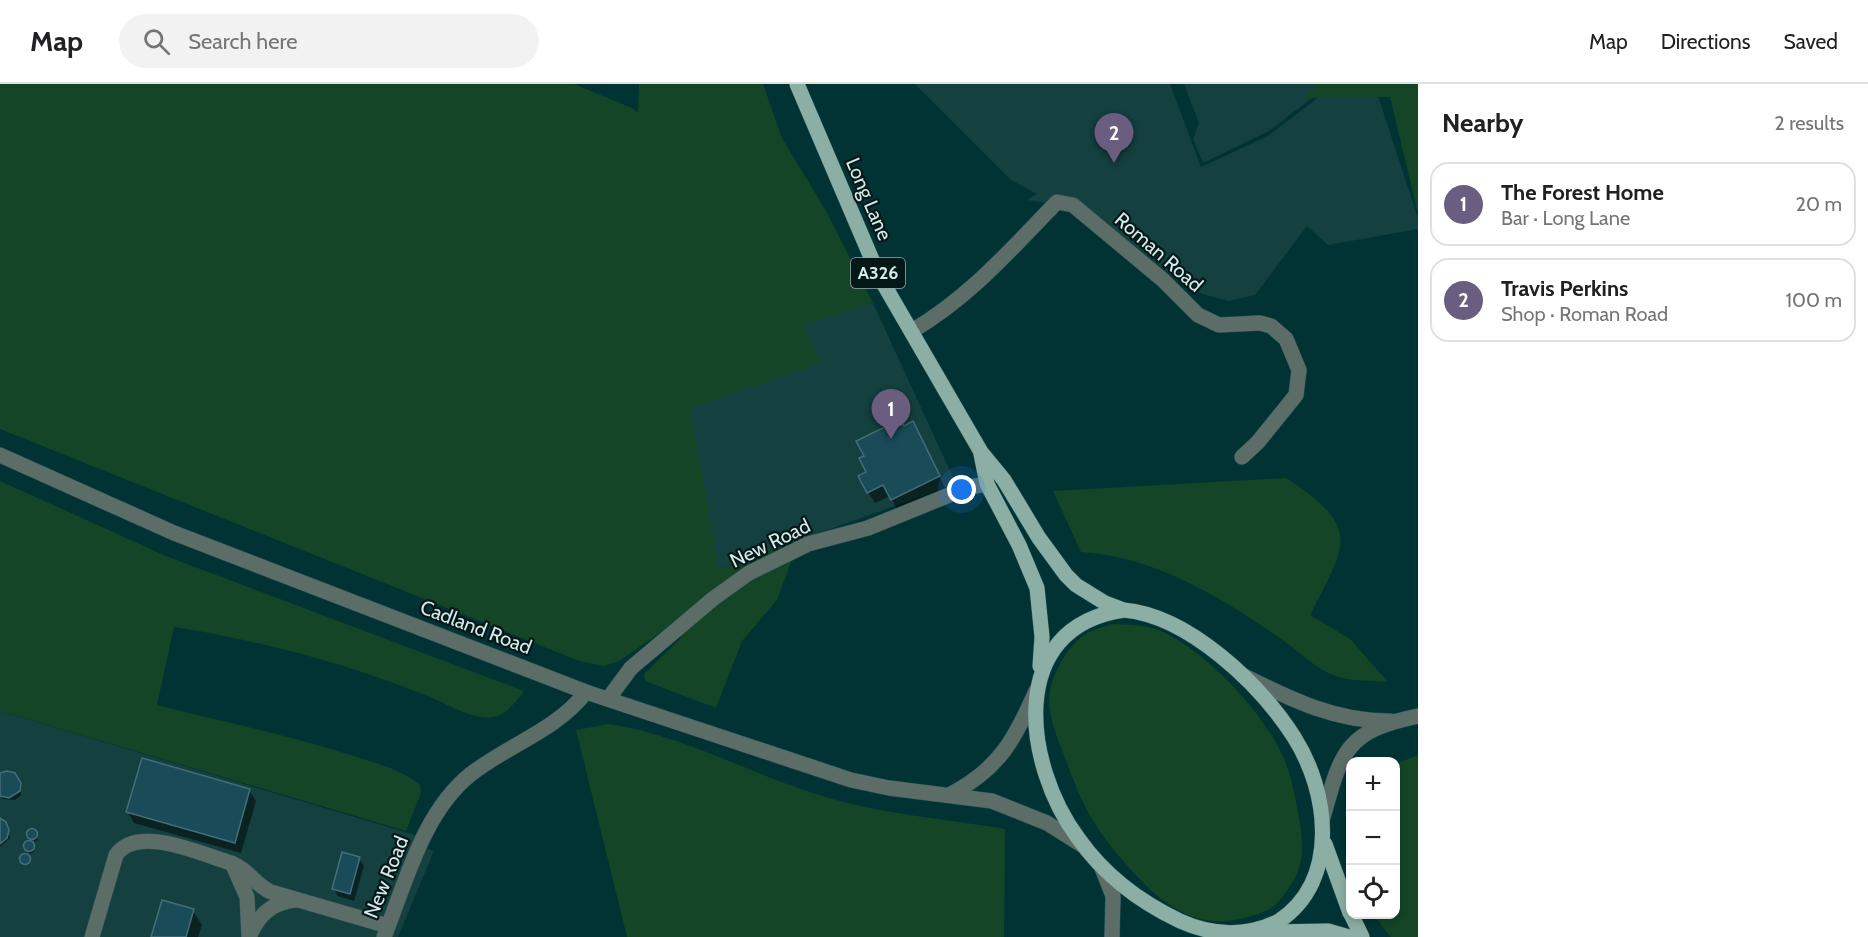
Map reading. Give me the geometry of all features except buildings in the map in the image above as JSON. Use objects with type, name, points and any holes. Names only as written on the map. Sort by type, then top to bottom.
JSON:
[{"type":"main road","name":"Long Lane","points":[[797,84],[879,276],[981,452],[1004,480],[1039,538],[1066,574],[1076,585],[1105,603],[1124,610]]},
{"type":"main road","name":"Long Lane","points":[[981,452],[987,484],[1038,588],[1042,637],[1037,730],[1045,770],[1061,810],[1084,847],[1102,868],[1157,909],[1193,927],[1224,936],[1260,932],[1321,931],[1349,937]]},
{"type":"main road","points":[[1038,682],[1055,646],[1079,625],[1100,614],[1124,610],[1156,616],[1215,652],[1240,674],[1281,718],[1301,750],[1316,794],[1322,831],[1346,900]]},
{"type":"main road","points":[[1260,932],[1287,916],[1305,896],[1318,872],[1322,831]]},
{"type":"main road","points":[[1353,919],[1362,937]]},
{"type":"street","name":"Roman Road","points":[[912,331],[940,314],[970,291],[1057,201],[1064,201],[1073,205],[1134,256],[1198,315],[1219,325],[1260,323],[1271,326],[1286,339],[1299,370],[1296,394],[1265,434],[1242,457]]},
{"type":"street","name":"Cadland Road","points":[[0,455],[174,533],[586,692],[851,780],[889,788],[951,794],[1008,806],[1047,823],[1084,847]]},
{"type":"street","name":"New Road","points":[[608,699],[631,668],[714,598],[749,573],[808,544],[868,528],[969,487],[987,484]]},
{"type":"street","points":[[1240,674],[1285,696],[1328,713],[1366,722],[1391,721],[1418,716]]},
{"type":"street","points":[[951,794],[979,778],[1005,752],[1038,682]]},
{"type":"street","name":"New Road","points":[[386,932],[420,846],[451,793],[474,772],[569,711],[586,692]]},
{"type":"street","points":[[1322,831],[1332,783],[1346,753],[1366,732],[1391,721]]},
{"type":"street","points":[[92,937],[114,861],[125,845],[146,840],[231,862],[241,866],[266,890],[386,932]]},
{"type":"street","points":[[231,862],[247,897],[249,937]]},
{"type":"street","points":[[1102,868],[1113,896],[1112,937]]},
{"type":"street","points":[[249,937],[259,919],[268,909],[280,903],[299,900]]},
{"type":"shaded area","points":[[915,84],[1170,84],[1201,167],[1268,136],[1336,84],[1374,84],[1418,218],[1418,229],[1328,245],[1307,226],[1255,295],[1229,301],[1206,295],[1186,287],[1088,209],[1027,200],[1037,194],[1011,180]]},
{"type":"shaded area","points":[[1184,84],[1330,84],[1269,131],[1203,163],[1193,139],[1199,123]]},
{"type":"shaded area","points":[[873,303],[956,484],[719,569],[665,350]]},
{"type":"shaded area","points":[[0,711],[425,838],[421,846],[434,851],[398,937],[0,937]]},
{"type":"green space","points":[[0,84],[574,84],[632,108],[638,113],[639,84],[763,84],[782,138],[826,211],[873,303],[803,325],[821,363],[690,408],[719,569],[792,543],[795,551],[777,600],[742,641],[716,708],[645,681],[644,674],[681,638],[666,629],[619,661],[604,666],[579,661],[0,429]]},
{"type":"green space","points":[[1317,84],[1418,84],[1418,214],[1390,97],[1303,98]]},
{"type":"green space","points":[[1286,478],[1311,495],[1327,511],[1337,525],[1340,539],[1339,554],[1310,615],[1350,639],[1388,682],[1353,680],[1333,675],[1231,606],[1184,580],[1134,561],[1081,552],[1053,491]]},
{"type":"green space","points":[[0,481],[166,556],[524,691],[503,714],[493,717],[477,716],[395,683],[333,663],[270,646],[174,627],[157,705],[321,746],[403,774],[420,785],[421,793],[406,831],[0,711]]},
{"type":"green space","points":[[1112,624],[1136,625],[1161,631],[1195,652],[1212,665],[1243,697],[1279,748],[1293,788],[1302,849],[1300,866],[1292,883],[1272,908],[1228,921],[1210,921],[1178,910],[1163,900],[1133,872],[1093,820],[1073,778],[1054,726],[1049,699],[1055,675],[1068,651],[1089,632]]},
{"type":"green space","points":[[609,724],[662,736],[790,785],[839,801],[886,811],[1005,829],[1004,937],[627,937],[576,730]]},
{"type":"green space","points":[[1418,755],[1418,937],[1391,937],[1376,919],[1400,919],[1400,762]]},
{"type":"place","name":"Travis Perkins","points":[[1114,163]]},
{"type":"place","name":"The Forest Home","points":[[891,439]]}]
